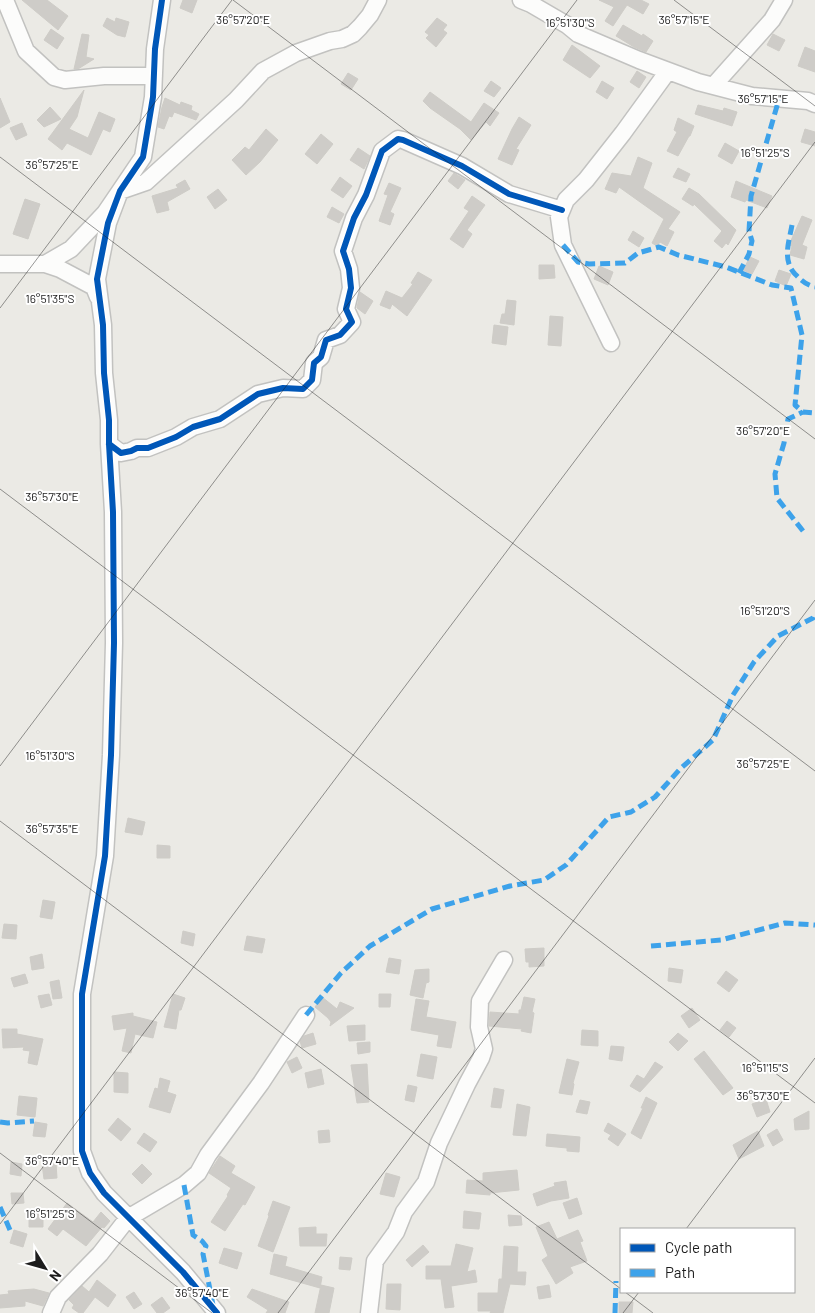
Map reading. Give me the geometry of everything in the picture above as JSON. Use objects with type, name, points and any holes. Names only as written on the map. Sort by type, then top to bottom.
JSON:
[{"type":"street","points":[[5,0],[26,51],[54,77],[66,80],[104,76],[154,76]]},
{"type":"street","points":[[45,264],[71,249],[105,214],[143,157],[153,97],[162,0]]},
{"type":"street","points":[[120,191],[146,182],[236,100],[263,71],[296,53],[353,34],[370,15],[378,0]]},
{"type":"street","points":[[521,0],[541,5],[578,34],[698,82],[752,96],[808,101],[815,104]]},
{"type":"street","points":[[714,85],[772,20],[784,0]]},
{"type":"street","points":[[611,343],[563,245],[559,217],[566,200],[586,180],[624,133],[668,71]]},
{"type":"street","points":[[108,444],[121,453],[137,448],[148,448],[176,437],[193,427],[220,419],[258,394],[283,388],[303,388],[312,380],[314,363],[321,357],[326,340],[340,335],[352,322],[346,309],[351,288],[349,269],[343,251],[354,218],[366,195],[382,151],[398,139],[462,166],[509,194],[562,210]]},
{"type":"street","points":[[120,191],[108,223],[97,279],[103,325],[104,373],[109,420],[108,444],[113,512],[114,643],[111,755],[105,856],[82,994],[82,1152],[90,1173],[104,1193],[183,1272],[217,1313]]},
{"type":"street","points":[[0,264],[45,264],[60,269],[94,287],[100,303]]},
{"type":"street","points":[[369,1313],[375,1260],[396,1232],[404,1212],[426,1182],[439,1143],[481,1058],[484,1049],[479,1026],[480,1001],[504,960]]},
{"type":"street","points":[[51,1313],[58,1297],[100,1254],[128,1218],[184,1185],[198,1173],[208,1155],[261,1083],[306,1015]]},
{"type":"building","points":[[22,0],[47,0],[68,16],[58,30]]},
{"type":"building","points":[[183,0],[197,0],[192,13],[180,8]]},
{"type":"building","points":[[599,0],[641,0],[649,4],[643,14],[627,5],[613,26],[605,21],[614,7]]},
{"type":"building","points":[[107,18],[115,22],[116,18],[129,22],[125,37],[117,35],[103,26]]},
{"type":"building","points":[[437,18],[447,25],[443,30],[447,33],[436,47],[426,38],[429,35],[425,32]]},
{"type":"building","points":[[623,25],[653,41],[646,52],[616,36]]},
{"type":"building","points":[[51,29],[64,38],[57,49],[44,40]]},
{"type":"building","points":[[82,34],[89,35],[86,57],[94,59],[78,69],[74,69]]},
{"type":"building","points":[[773,34],[785,40],[779,51],[767,45]]},
{"type":"building","points":[[572,45],[600,66],[590,78],[563,60]]},
{"type":"building","points":[[805,47],[815,51],[815,72],[798,66]]},
{"type":"building","points":[[637,71],[646,77],[639,88],[630,82]]},
{"type":"building","points":[[348,73],[358,79],[351,90],[341,84]]},
{"type":"building","points":[[491,81],[501,88],[494,97],[484,91]]},
{"type":"building","points":[[602,81],[614,88],[607,99],[596,92]]},
{"type":"building","points":[[84,90],[77,117],[69,129],[88,138],[99,112],[115,119],[110,132],[103,129],[91,155],[67,143],[62,150],[48,139]]},
{"type":"building","points":[[430,92],[471,122],[484,103],[499,113],[490,126],[486,122],[471,140],[460,129],[423,101]]},
{"type":"building","points":[[0,98],[10,122],[0,128]]},
{"type":"building","points":[[165,98],[180,105],[181,102],[192,106],[191,110],[199,114],[196,120],[174,112],[172,117],[169,116],[164,129],[158,127]]},
{"type":"building","points":[[698,105],[723,111],[724,108],[737,112],[732,126],[695,114]]},
{"type":"building","points":[[50,107],[61,119],[44,127],[37,120]]},
{"type":"building","points":[[519,117],[531,125],[516,149],[519,150],[512,165],[498,159]]},
{"type":"building","points":[[678,118],[694,126],[678,156],[667,151],[677,132],[674,130]]},
{"type":"building","points":[[22,123],[27,135],[16,140],[10,128]]},
{"type":"building","points":[[266,129],[278,140],[260,162],[246,175],[232,160],[245,147],[249,150]]},
{"type":"building","points":[[805,129],[815,132],[815,146],[801,142]]},
{"type":"building","points":[[321,134],[333,144],[317,164],[305,154]]},
{"type":"building","points":[[725,143],[739,151],[732,164],[718,156]]},
{"type":"building","points":[[358,148],[370,156],[364,169],[350,160]]},
{"type":"building","points":[[638,157],[652,163],[643,188],[680,212],[668,229],[674,232],[667,246],[660,242],[657,246],[652,243],[664,219],[619,187],[616,193],[605,189],[612,173],[631,176]]},
{"type":"building","points":[[678,168],[690,174],[686,182],[673,177]]},
{"type":"building","points":[[454,173],[465,180],[458,189],[448,181]]},
{"type":"building","points":[[340,177],[352,186],[343,198],[331,190]]},
{"type":"building","points":[[185,180],[190,189],[167,202],[169,210],[157,213],[152,196],[178,188],[176,185]]},
{"type":"building","points":[[736,181],[772,196],[767,208],[746,200],[745,202],[731,197]]},
{"type":"building","points":[[389,183],[401,188],[390,212],[394,214],[390,225],[379,221],[388,195],[384,194]]},
{"type":"building","points":[[689,188],[699,194],[736,230],[728,245],[726,243],[722,248],[714,241],[722,231],[694,204],[693,206],[682,199]]},
{"type":"building","points":[[218,189],[227,200],[215,209],[207,197]]},
{"type":"building","points":[[472,196],[485,205],[467,230],[472,234],[463,248],[450,239],[469,211],[464,208]]},
{"type":"building","points":[[25,199],[40,204],[28,239],[13,234]]},
{"type":"building","points":[[332,207],[344,214],[339,223],[327,217]]},
{"type":"building","points":[[802,216],[812,220],[802,245],[807,247],[804,259],[790,255],[792,246],[789,245]]},
{"type":"building","points":[[633,231],[644,238],[639,247],[628,240]]},
{"type":"building","points":[[750,257],[759,261],[752,274],[743,270]]},
{"type":"building","points":[[539,265],[554,265],[555,278],[539,279]]},
{"type":"building","points":[[599,266],[613,272],[608,285],[594,279]]},
{"type":"building","points":[[779,270],[791,274],[786,286],[775,281]]},
{"type":"building","points":[[418,272],[432,280],[407,316],[392,304],[390,309],[380,305],[386,291],[402,298],[413,284],[411,283]]},
{"type":"building","points":[[360,292],[373,301],[365,314],[357,308]]},
{"type":"building","points":[[507,300],[516,301],[514,325],[500,323],[502,314],[505,314]]},
{"type":"building","points":[[550,316],[563,317],[561,346],[548,345]]},
{"type":"building","points":[[494,325],[508,327],[506,345],[492,343]]},
{"type":"building","points":[[128,818],[145,822],[142,835],[125,832]]},
{"type":"building","points":[[157,845],[170,846],[170,858],[157,858]]},
{"type":"building","points":[[43,900],[55,902],[52,919],[40,917]]},
{"type":"building","points":[[4,924],[17,925],[16,939],[2,938]]},
{"type":"building","points":[[183,931],[195,934],[193,946],[181,943]]},
{"type":"building","points":[[247,936],[265,939],[262,953],[244,950]]},
{"type":"building","points":[[544,948],[544,966],[529,967],[529,962],[526,962],[525,949]]},
{"type":"building","points":[[42,954],[44,968],[32,970],[30,957]]},
{"type":"building","points":[[389,958],[401,960],[399,974],[386,972]]},
{"type":"building","points":[[669,968],[683,970],[681,983],[668,981]]},
{"type":"building","points":[[429,969],[429,982],[426,983],[423,998],[410,995],[415,970]]},
{"type":"building","points":[[726,971],[738,980],[729,992],[717,983]]},
{"type":"building","points":[[25,974],[28,983],[14,987],[11,978]]},
{"type":"building","points":[[59,980],[62,998],[53,999],[50,982]]},
{"type":"building","points":[[49,994],[52,1005],[41,1008],[38,996]]},
{"type":"building","points":[[173,994],[185,998],[181,1010],[179,1010],[176,1029],[164,1027]]},
{"type":"building","points":[[379,994],[391,994],[390,1007],[379,1007]]},
{"type":"building","points":[[322,997],[337,1009],[340,1002],[354,1008],[330,1026],[331,1022],[328,1018],[315,1007]]},
{"type":"building","points":[[524,997],[535,999],[531,1033],[521,1031],[522,1029],[489,1026],[490,1012],[519,1014]]},
{"type":"building","points":[[416,999],[429,1001],[426,1017],[456,1022],[451,1048],[437,1046],[439,1035],[411,1030]]},
{"type":"building","points":[[692,1008],[700,1020],[689,1028],[681,1016]]},
{"type":"building","points":[[133,1013],[133,1016],[157,1022],[153,1038],[135,1034],[131,1053],[122,1051],[127,1028],[114,1030],[112,1016]]},
{"type":"building","points":[[727,1021],[736,1028],[729,1037],[720,1030]]},
{"type":"building","points":[[365,1025],[365,1040],[349,1041],[347,1026]]},
{"type":"building","points":[[2,1029],[17,1029],[17,1034],[43,1039],[37,1065],[28,1063],[30,1051],[23,1050],[24,1047],[3,1048]]},
{"type":"building","points":[[582,1030],[598,1031],[598,1046],[581,1045]]},
{"type":"building","points":[[313,1033],[316,1044],[302,1048],[300,1041],[304,1036]]},
{"type":"building","points":[[678,1033],[688,1041],[678,1051],[669,1042]]},
{"type":"building","points":[[370,1042],[370,1052],[358,1054],[357,1043]]},
{"type":"building","points":[[611,1046],[624,1047],[622,1061],[609,1059]]},
{"type":"building","points":[[704,1051],[733,1088],[723,1095],[694,1059]]},
{"type":"building","points":[[421,1054],[437,1057],[433,1079],[417,1076]]},
{"type":"building","points":[[297,1057],[302,1068],[292,1073],[287,1062]]},
{"type":"building","points":[[567,1059],[579,1062],[573,1083],[572,1095],[559,1093]]},
{"type":"building","points":[[655,1062],[663,1067],[640,1092],[630,1086],[637,1075],[644,1079]]},
{"type":"building","points":[[367,1064],[369,1102],[357,1103],[351,1065]]},
{"type":"building","points":[[321,1069],[324,1084],[308,1088],[305,1073]]},
{"type":"building","points":[[114,1072],[128,1073],[128,1093],[114,1092]]},
{"type":"building","points":[[160,1078],[170,1081],[167,1092],[176,1095],[170,1113],[149,1107],[155,1088],[158,1089]]},
{"type":"building","points":[[408,1085],[417,1087],[414,1102],[405,1100]]},
{"type":"building","points":[[494,1088],[504,1090],[501,1108],[491,1107]]},
{"type":"building","points":[[19,1096],[37,1098],[35,1117],[17,1115]]},
{"type":"building","points":[[646,1097],[657,1103],[641,1139],[631,1133]]},
{"type":"building","points":[[766,1099],[770,1112],[757,1117],[752,1104]]},
{"type":"building","points":[[580,1100],[590,1102],[587,1114],[576,1112]]},
{"type":"building","points":[[517,1104],[530,1107],[526,1136],[513,1135]]},
{"type":"building","points":[[809,1111],[809,1129],[795,1130],[794,1119]]},
{"type":"building","points":[[118,1118],[131,1129],[121,1141],[108,1130]]},
{"type":"building","points":[[35,1122],[47,1124],[45,1137],[33,1136]]},
{"type":"building","points":[[608,1123],[626,1134],[618,1146],[608,1139],[611,1135],[604,1131]]},
{"type":"building","points":[[777,1129],[783,1140],[773,1146],[767,1135]]},
{"type":"building","points":[[329,1130],[330,1142],[319,1143],[318,1131]]},
{"type":"building","points":[[758,1131],[764,1146],[739,1159],[733,1145]]},
{"type":"building","points":[[144,1133],[157,1142],[150,1152],[137,1143]]},
{"type":"building","points":[[547,1134],[580,1137],[579,1152],[567,1151],[567,1148],[546,1146]]},
{"type":"building","points":[[220,1156],[235,1166],[231,1173],[255,1187],[245,1205],[243,1204],[225,1231],[211,1222],[231,1188],[209,1173]]},
{"type":"building","points":[[11,1162],[22,1164],[21,1176],[10,1174]]},
{"type":"building","points":[[56,1163],[57,1178],[44,1179],[42,1164]]},
{"type":"building","points":[[142,1164],[152,1174],[142,1184],[132,1174]]},
{"type":"building","points":[[517,1170],[519,1190],[490,1193],[490,1195],[466,1193],[467,1180],[483,1181],[483,1173]]},
{"type":"building","points":[[386,1173],[400,1177],[394,1197],[380,1194]]},
{"type":"building","points":[[566,1181],[569,1198],[537,1206],[533,1194],[555,1186],[554,1183]]},
{"type":"building","points":[[11,1193],[23,1193],[24,1203],[12,1204]]},
{"type":"building","points":[[577,1198],[582,1214],[569,1219],[563,1203]]},
{"type":"building","points":[[273,1201],[290,1207],[273,1252],[258,1246]]},
{"type":"building","points":[[67,1203],[93,1222],[101,1212],[110,1221],[104,1228],[102,1227],[86,1246],[63,1229],[57,1236],[48,1229]]},
{"type":"building","points":[[464,1211],[481,1213],[479,1229],[463,1228]]},
{"type":"building","points":[[29,1213],[43,1213],[43,1227],[29,1227]]},
{"type":"building","points":[[508,1215],[521,1216],[522,1225],[509,1226]]},
{"type":"building","points":[[549,1222],[557,1239],[578,1230],[583,1241],[580,1242],[587,1261],[570,1267],[573,1273],[556,1284],[542,1260],[548,1256],[536,1227]]},
{"type":"building","points":[[316,1227],[316,1234],[327,1234],[326,1246],[300,1246],[299,1228]]},
{"type":"building","points":[[14,1230],[27,1234],[23,1247],[10,1243]]},
{"type":"building","points":[[456,1244],[473,1248],[467,1272],[475,1270],[477,1282],[451,1286],[454,1307],[445,1308],[441,1279],[426,1279],[426,1266],[451,1266]]},
{"type":"building","points":[[423,1245],[429,1252],[412,1267],[406,1260]]},
{"type":"building","points":[[504,1246],[518,1247],[517,1272],[526,1272],[525,1285],[510,1284],[503,1313],[478,1311],[478,1293],[498,1293],[499,1279],[502,1279]]},
{"type":"building","points":[[224,1248],[242,1253],[237,1269],[219,1263]]},
{"type":"building","points":[[274,1254],[287,1257],[285,1266],[322,1277],[320,1288],[270,1274]]},
{"type":"building","points":[[340,1257],[352,1258],[350,1270],[339,1269]]},
{"type":"building","points":[[97,1280],[116,1295],[108,1307],[95,1297],[83,1313],[79,1313],[72,1308],[74,1305],[69,1300],[82,1286],[89,1292]]},
{"type":"building","points":[[387,1284],[401,1284],[400,1310],[386,1309]]},
{"type":"building","points":[[321,1285],[334,1288],[329,1313],[315,1313]]},
{"type":"building","points":[[549,1285],[551,1297],[539,1299],[537,1287]]},
{"type":"building","points":[[34,1289],[49,1293],[43,1306],[25,1301],[25,1306],[0,1308],[0,1295],[9,1294],[8,1291]]},
{"type":"building","points":[[252,1289],[289,1302],[285,1313],[266,1313],[268,1310],[247,1297]]},
{"type":"building","points":[[134,1292],[142,1304],[134,1309],[126,1297]]},
{"type":"building","points":[[162,1297],[170,1308],[163,1313],[157,1313],[151,1305]]},
{"type":"building","points":[[619,1302],[633,1302],[632,1313],[619,1313]]},
{"type":"marked path","points":[[739,273],[749,254],[752,241],[749,231],[751,196],[779,99]]},
{"type":"marked path","points":[[792,225],[788,244],[788,257],[791,269],[806,284],[815,287]]},
{"type":"marked path","points":[[563,245],[578,262],[589,264],[625,263],[638,253],[659,247],[678,255],[726,267],[772,285],[791,288],[802,335],[795,405],[803,412],[815,413]]},
{"type":"marked path","points":[[803,412],[788,419],[784,443],[775,474],[777,498],[803,531]]},
{"type":"marked path","points":[[306,1015],[341,973],[370,946],[432,909],[510,886],[544,880],[566,865],[609,817],[631,812],[655,797],[680,769],[713,740],[733,695],[754,662],[778,636],[813,618],[815,613]]},
{"type":"marked path","points":[[651,946],[721,940],[785,923],[815,925]]},
{"type":"marked path","points":[[0,1122],[34,1121]]},
{"type":"marked path","points":[[184,1185],[193,1235],[206,1246],[203,1254],[213,1305]]},
{"type":"marked path","points":[[0,1207],[10,1230]]},
{"type":"marked path","points":[[615,1313],[616,1281]]},
{"type":"cycle path","points":[[162,0],[155,49],[153,97],[143,157],[120,191],[108,223],[97,279],[103,325],[104,373],[109,420],[113,512],[114,643],[111,755],[105,856],[82,994],[82,1151],[90,1173],[104,1193],[183,1272],[217,1313]]},
{"type":"cycle path","points":[[109,444],[121,453],[137,448],[148,448],[176,437],[193,427],[220,419],[258,394],[283,388],[303,389],[312,380],[314,363],[321,357],[326,340],[340,335],[352,322],[346,309],[351,288],[349,269],[343,251],[354,218],[366,195],[382,151],[398,139],[462,166],[509,194],[562,210]]}]
